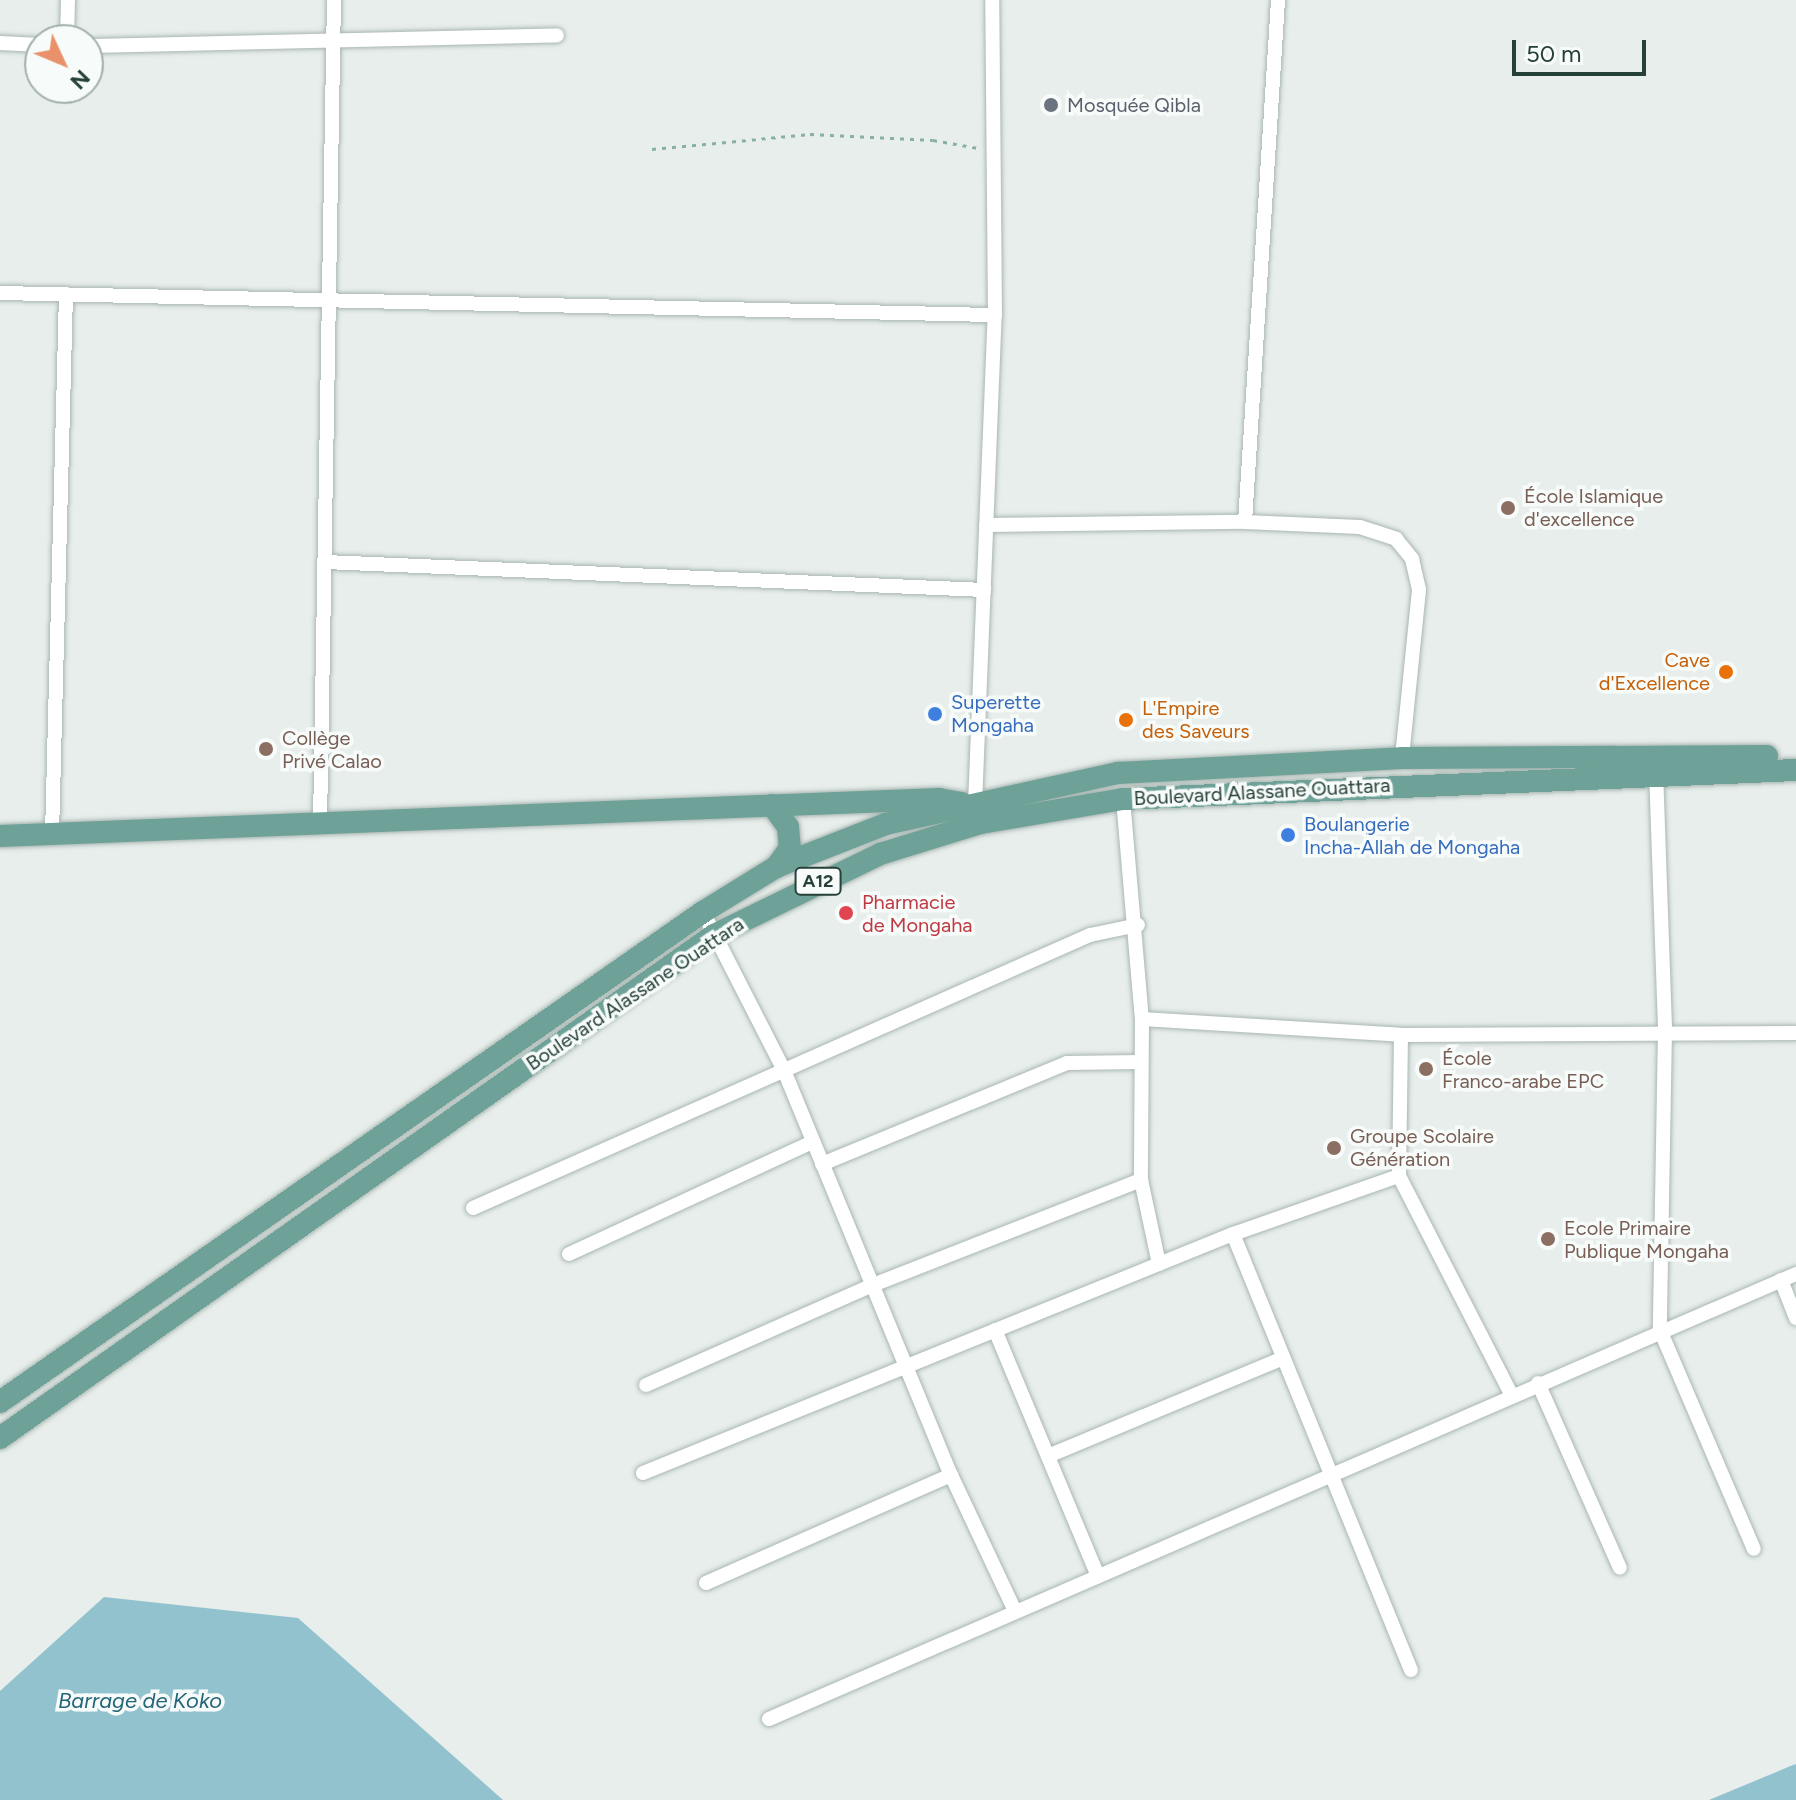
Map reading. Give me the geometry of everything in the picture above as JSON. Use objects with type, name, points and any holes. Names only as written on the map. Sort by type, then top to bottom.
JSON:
[{"type":"main road","name":"Boulevard Alassane Ouattara","points":[[0,1402],[703,912],[776,867],[886,824],[1123,799],[1796,756]]},
{"type":"main road","name":"Boulevard Alassane Ouattara","points":[[0,1438],[714,935],[880,854],[978,814],[1118,773],[1402,758],[1796,770]]},
{"type":"main road","name":"A12","points":[[0,836],[939,799],[978,814]]},
{"type":"main road","points":[[772,805],[788,827],[790,848],[776,867]]},
{"type":"street","points":[[67,24],[68,0]]},
{"type":"street","points":[[320,824],[334,0]]},
{"type":"street","points":[[978,814],[995,315],[992,0]]},
{"type":"street","points":[[1245,522],[1278,0]]},
{"type":"street","points":[[104,46],[557,35]]},
{"type":"street","points":[[0,43],[24,44]]},
{"type":"street","points":[[0,293],[995,315]]},
{"type":"street","points":[[52,835],[66,294]]},
{"type":"street","points":[[986,525],[1245,522],[1360,527],[1396,539],[1412,559],[1419,590],[1402,758]]},
{"type":"street","points":[[325,562],[984,590]]},
{"type":"street","points":[[1656,766],[1665,1030],[1660,1330],[1754,1549]]},
{"type":"street","points":[[1123,799],[1138,925],[1142,1019],[1141,1180],[1159,1264]]},
{"type":"street","points":[[703,912],[783,1068],[951,1475],[1015,1611]]},
{"type":"street","points":[[473,1208],[783,1068],[1090,935],[1138,925]]},
{"type":"street","points":[[1142,1019],[1401,1035],[1665,1030],[1796,1033]]},
{"type":"street","points":[[1401,1035],[1399,1176],[1512,1396]]},
{"type":"street","points":[[822,1164],[1067,1063],[1140,1062]]},
{"type":"street","points":[[569,1254],[813,1142]]},
{"type":"street","points":[[643,1473],[1233,1234],[1399,1176]]},
{"type":"street","points":[[646,1385],[873,1285],[1141,1180]]},
{"type":"street","points":[[1233,1234],[1411,1670]]},
{"type":"street","points":[[769,1719],[1660,1330],[1796,1274]]},
{"type":"street","points":[[1781,1280],[1796,1318]]},
{"type":"street","points":[[995,1330],[1098,1576]]},
{"type":"street","points":[[1048,1456],[1283,1358]]},
{"type":"street","points":[[1538,1383],[1620,1568]]},
{"type":"street","points":[[706,1583],[951,1475]]},
{"type":"path","points":[[652,149],[810,134],[933,140],[994,151]]},
{"type":"water","name":"Barrage de Koko","points":[[104,1597],[298,1618],[503,1800],[0,1800],[0,1691]]},
{"type":"water","points":[[1796,1764],[1796,1800],[1709,1800],[1793,1765]]},
{"type":"place","name":"Mosquée Qibla","points":[[1051,105]]},
{"type":"place","name":"École Islamique d'excellence","points":[[1508,508]]},
{"type":"place","name":"Cave d'Excellence","points":[[1726,672]]},
{"type":"place","name":"Superette Mongaha","points":[[935,714]]},
{"type":"place","name":"L'Empire des Saveurs","points":[[1126,720]]},
{"type":"place","name":"Collège Privé Calao","points":[[266,749]]},
{"type":"place","name":"Boulangerie Incha-Allah de Mongaha","points":[[1288,835]]},
{"type":"place","name":"Pharmacie de Mongaha","points":[[846,913]]},
{"type":"place","name":"École Franco-arabe EPC","points":[[1426,1069]]},
{"type":"place","name":"Groupe Scolaire Génération","points":[[1334,1148]]},
{"type":"place","name":"Ecole Primaire Publique Mongaha","points":[[1548,1239]]}]
